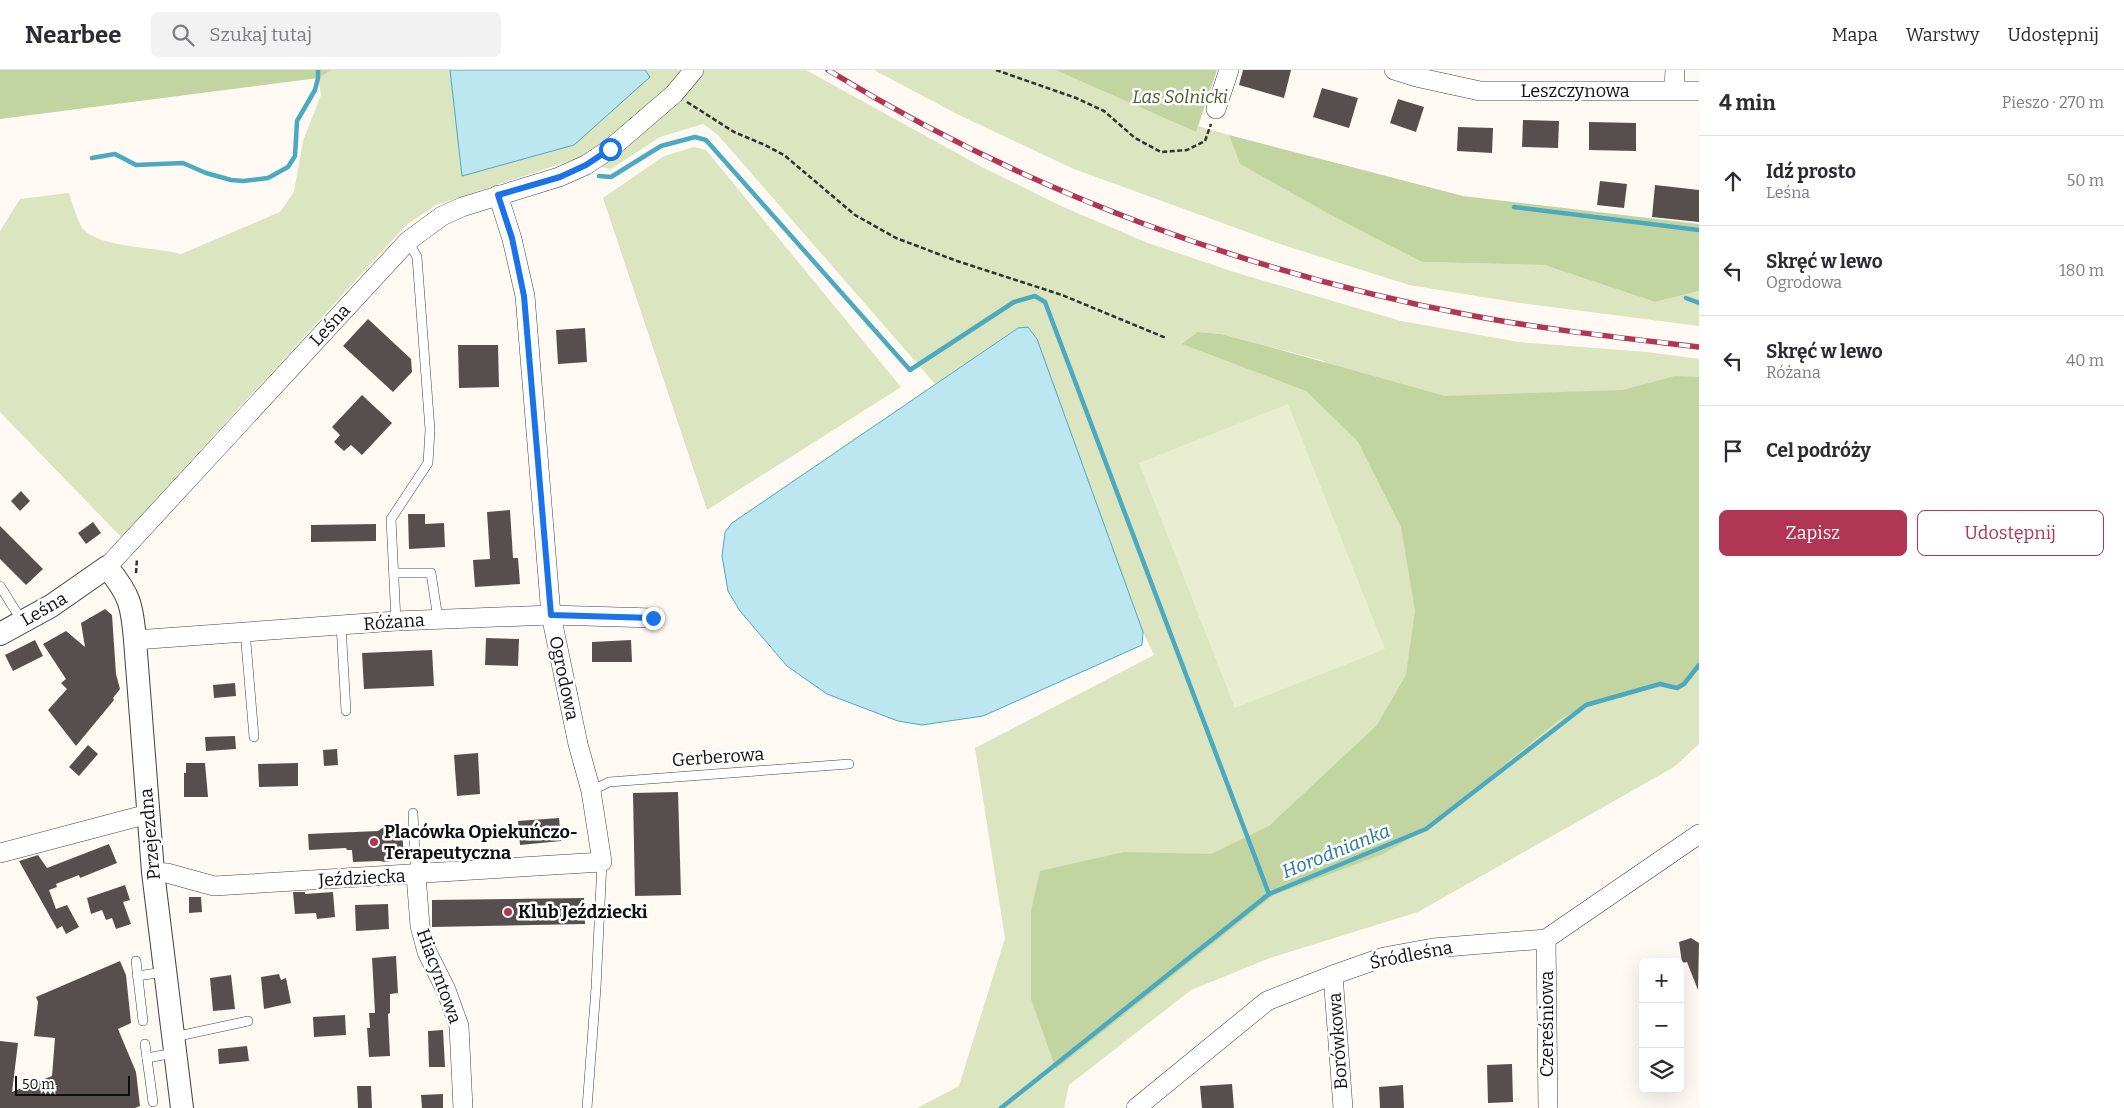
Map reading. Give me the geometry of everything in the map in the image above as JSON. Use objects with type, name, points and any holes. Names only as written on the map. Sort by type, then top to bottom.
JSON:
[{"type":"street","name":"Leśna","points":[[0,634],[56,603],[107,567],[408,242],[442,216],[462,207],[560,177],[586,165],[610,149],[674,94],[694,70]]},
{"type":"street","points":[[1216,109],[1229,70]]},
{"type":"street","name":"Leszczynowa","points":[[1394,70],[1453,78],[1480,91],[1699,91]]},
{"type":"street","points":[[1674,90],[1675,70]]},
{"type":"street","name":"Ogrodowa","points":[[498,195],[512,238],[524,296],[551,615],[578,744],[592,791],[602,862]]},
{"type":"street","name":"Przejezdna","points":[[107,567],[127,594],[132,611],[153,872],[182,1108]]},
{"type":"street","name":"Różana","points":[[135,640],[396,620],[551,615],[653,618]]},
{"type":"street","points":[[0,853],[148,814]]},
{"type":"street","name":"Śródleśna","points":[[1145,1105],[1267,1001],[1333,974],[1384,957],[1433,948],[1546,939],[1699,834]]},
{"type":"street","name":"Jeździecka","points":[[153,872],[167,873],[214,886],[602,862]]},
{"type":"street","name":"Hiacyntowa","points":[[416,875],[420,926],[427,952],[446,990],[459,1026],[463,1108]]},
{"type":"street","name":"Czereśniowa","points":[[1546,939],[1548,1108]]},
{"type":"street","name":"Borówkowa","points":[[1333,974],[1343,1108]]},
{"type":"lane","points":[[396,620],[391,519],[428,463],[430,430],[418,257],[408,242]]},
{"type":"lane","points":[[394,573],[431,573],[438,619]]},
{"type":"lane","points":[[0,586],[22,621]]},
{"type":"lane","points":[[341,625],[346,711]]},
{"type":"lane","points":[[245,631],[254,737]]},
{"type":"lane","name":"Gerberowa","points":[[592,791],[609,782],[849,764]]},
{"type":"lane","points":[[413,813],[416,875]]},
{"type":"lane","points":[[587,1108],[596,988],[602,862]]},
{"type":"lane","points":[[136,961],[143,1021]]},
{"type":"lane","points":[[137,976],[166,972]]},
{"type":"lane","points":[[147,1058],[175,1045],[248,1021]]},
{"type":"lane","points":[[145,1044],[153,1102]]},
{"type":"path","points":[[996,70],[1076,98],[1104,111],[1135,138],[1161,152],[1187,150],[1205,141],[1216,109]]},
{"type":"path","points":[[674,94],[734,132],[784,155],[855,215],[896,238],[958,261],[1062,295],[1166,338]]},
{"type":"path","points":[[136,576],[137,557]]},
{"type":"green space","points":[[0,70],[332,70],[318,78],[0,119]]},
{"type":"green space","points":[[332,70],[806,70],[982,167],[1061,206],[1148,243],[1234,272],[1401,321],[1519,342],[1647,352],[1699,359],[1699,744],[1674,767],[1418,912],[1270,958],[1191,990],[1069,1085],[1064,1108],[917,1108],[959,1086],[1005,938],[975,748],[1154,655],[1143,632],[1037,339],[1029,327],[1017,328],[935,384],[718,135],[703,124],[660,137],[611,169],[572,160],[436,205],[406,225],[121,537],[0,412],[0,231],[20,199],[69,193],[81,226],[91,235],[102,240],[129,246],[181,254],[280,212],[294,192],[303,141],[321,95],[318,78]],"holes":[[[1198,332],[1221,334],[1324,361],[1357,441],[1306,391]]]},
{"type":"green space","points":[[874,70],[1055,70],[1196,132],[1198,126],[1229,135],[1240,164],[1422,262],[1544,265],[1655,302],[1699,291],[1699,326],[1520,303],[1409,285],[1280,244],[1074,169],[957,114]]},
{"type":"green space","name":"Las Solnicki","points":[[1055,70],[1217,70],[1196,132]]},
{"type":"green space","points":[[1229,135],[1463,196],[1699,224],[1699,291],[1655,302],[1544,265],[1422,262],[1333,216],[1240,164]]},
{"type":"green space","points":[[694,147],[706,150],[901,387],[707,510],[603,198],[664,156]]},
{"type":"green space","points":[[1198,332],[1221,334],[1445,396],[1623,390],[1675,376],[1699,377],[1699,662],[1684,684],[1677,688],[1660,684],[1586,705],[1559,720],[1426,829],[1383,854],[1274,895],[1056,1069],[1031,999],[1031,911],[1040,871],[1124,852],[1211,854],[1269,826],[1377,725],[1406,675],[1415,611],[1401,527],[1358,442],[1306,391],[1182,344]]},
{"type":"green space","points":[[1288,404],[1385,649],[1235,708],[1139,463]]},
{"type":"water","points":[[450,70],[645,70],[650,77],[574,145],[462,176]]},
{"type":"water","points":[[1028,327],[1037,339],[1143,632],[1142,645],[983,716],[922,725],[898,721],[827,694],[787,666],[740,611],[728,591],[722,556],[725,532],[732,523],[1018,328]]},
{"type":"building","points":[[1243,70],[1291,70],[1284,98],[1239,85]]},
{"type":"building","points":[[1322,88],[1358,98],[1349,128],[1313,117]]},
{"type":"building","points":[[1398,99],[1424,107],[1416,132],[1390,123]]},
{"type":"building","points":[[1523,120],[1559,121],[1558,148],[1522,147]]},
{"type":"building","points":[[1589,122],[1636,123],[1636,151],[1589,150]]},
{"type":"building","points":[[1458,127],[1493,128],[1492,153],[1457,151]]},
{"type":"building","points":[[1600,181],[1627,184],[1624,208],[1597,205]]},
{"type":"building","points":[[1655,185],[1699,190],[1699,222],[1652,217]]},
{"type":"building","points":[[368,319],[411,359],[412,372],[393,392],[343,346]]},
{"type":"building","points":[[585,328],[587,362],[558,364],[556,330]]},
{"type":"building","points":[[458,345],[498,345],[499,387],[459,388]]},
{"type":"building","points":[[362,395],[392,423],[362,455],[351,445],[344,451],[334,442],[340,435],[332,427]]},
{"type":"building","points":[[21,491],[30,501],[20,511],[11,501]]},
{"type":"building","points":[[510,510],[513,558],[518,558],[520,584],[475,587],[473,560],[490,559],[487,512]]},
{"type":"building","points":[[408,514],[425,514],[425,524],[444,523],[445,547],[409,549]]},
{"type":"building","points":[[93,522],[101,533],[86,544],[78,533]]},
{"type":"building","points":[[376,524],[376,541],[311,542],[311,525]]},
{"type":"building","points":[[0,526],[43,569],[26,585],[0,559]]},
{"type":"building","points":[[105,609],[112,615],[116,674],[120,689],[113,698],[114,700],[76,746],[48,710],[67,689],[61,683],[66,679],[43,644],[66,631],[85,647],[81,623]]},
{"type":"building","points":[[486,638],[519,639],[518,666],[485,665]]},
{"type":"building","points":[[35,640],[43,656],[13,671],[5,655]]},
{"type":"building","points":[[631,640],[632,662],[592,662],[592,642]]},
{"type":"building","points":[[432,650],[434,686],[364,689],[362,653]]},
{"type":"building","points":[[235,683],[236,696],[214,698],[213,685]]},
{"type":"building","points":[[235,736],[236,749],[206,751],[205,737]]},
{"type":"building","points":[[88,745],[98,754],[79,776],[69,767]]},
{"type":"building","points":[[337,749],[338,765],[324,766],[323,750]]},
{"type":"building","points":[[478,753],[480,794],[457,796],[454,755]]},
{"type":"building","points":[[186,763],[205,763],[208,797],[184,797]]},
{"type":"building","points":[[298,763],[298,786],[259,787],[258,764]]},
{"type":"building","points":[[678,792],[681,895],[635,896],[633,793]]},
{"type":"building","points":[[559,818],[561,841],[520,845],[518,821]]},
{"type":"building","name":"Placówka Opiekuńczo- Terapeutyczna","points":[[388,824],[389,831],[402,830],[404,859],[386,862],[353,862],[352,850],[347,850],[346,848],[309,850],[308,834],[378,831]]},
{"type":"building","points":[[109,844],[117,863],[80,878],[79,875],[56,884],[57,887],[49,890],[56,909],[67,905],[79,927],[66,934],[62,926],[57,929],[19,861],[38,855],[47,868]]},
{"type":"building","points":[[125,885],[130,900],[123,902],[131,924],[116,929],[112,918],[106,920],[102,910],[91,914],[87,898]]},
{"type":"building","points":[[293,892],[305,892],[305,894],[333,892],[335,917],[317,919],[316,913],[295,914]]},
{"type":"building","points":[[189,897],[201,897],[202,912],[189,913]]},
{"type":"building","name":"Klub Jeździecki","points":[[584,898],[585,924],[432,927],[432,900]]},
{"type":"building","points":[[388,904],[389,929],[356,931],[355,905]]},
{"type":"building","points":[[1691,938],[1699,943],[1698,990],[1687,962],[1684,963],[1684,958],[1681,958],[1679,942]]},
{"type":"building","points":[[396,956],[398,993],[390,994],[390,1013],[388,1014],[390,1056],[369,1057],[367,1028],[370,1028],[369,1013],[375,1013],[372,958]]},
{"type":"building","points":[[120,961],[126,975],[131,1023],[118,1029],[136,1072],[140,1106],[135,1108],[0,1108],[0,1041],[18,1043],[12,1092],[52,1076],[55,1038],[34,1036],[38,1002],[36,997]]},
{"type":"building","points":[[279,974],[281,980],[286,978],[291,1003],[264,1009],[261,977]]},
{"type":"building","points":[[231,975],[235,1009],[213,1011],[210,978]]},
{"type":"building","points":[[345,1015],[346,1035],[314,1037],[313,1017]]},
{"type":"building","points":[[443,1030],[445,1067],[429,1067],[428,1031]]},
{"type":"building","points":[[247,1046],[249,1061],[219,1064],[218,1049]]},
{"type":"building","points":[[1512,1064],[1513,1102],[1488,1103],[1487,1065]]},
{"type":"building","points":[[1232,1084],[1234,1108],[1202,1108],[1200,1086]]},
{"type":"building","points":[[1403,1085],[1404,1108],[1380,1108],[1379,1087]]},
{"type":"building","points":[[357,1086],[371,1086],[372,1108],[358,1108]]},
{"type":"building","points":[[443,1094],[443,1108],[422,1108],[421,1095]]},
{"type":"waterway","points":[[92,158],[115,154],[136,165],[183,163],[206,173],[231,180],[243,181],[268,178],[288,167],[295,156],[297,121],[315,90],[318,70]]},
{"type":"waterway","points":[[599,176],[611,177],[661,146],[695,137],[706,140],[910,370],[1014,302],[1035,296],[1045,302],[1269,894]]},
{"type":"waterway","points":[[1514,207],[1699,230]]},
{"type":"waterway","points":[[1686,298],[1699,303]]},
{"type":"waterway","name":"Horodnianka","points":[[1001,1108],[1269,894],[1426,829],[1586,705],[1660,684],[1677,688],[1684,684],[1699,665]]},
{"type":"railway","points":[[828,70],[903,114],[1059,190],[1140,222],[1222,251],[1305,276],[1389,298],[1474,316],[1558,330],[1699,347]]},
{"type":"place","name":"Placówka Opiekuńczo- Terapeutyczna","points":[[374,842]]},
{"type":"place","name":"Klub Jeździecki","points":[[508,912]]},
{"type":"route","points":[[610,149],[586,165],[560,177],[498,195],[512,238],[524,296],[551,615],[653,618]]}]
